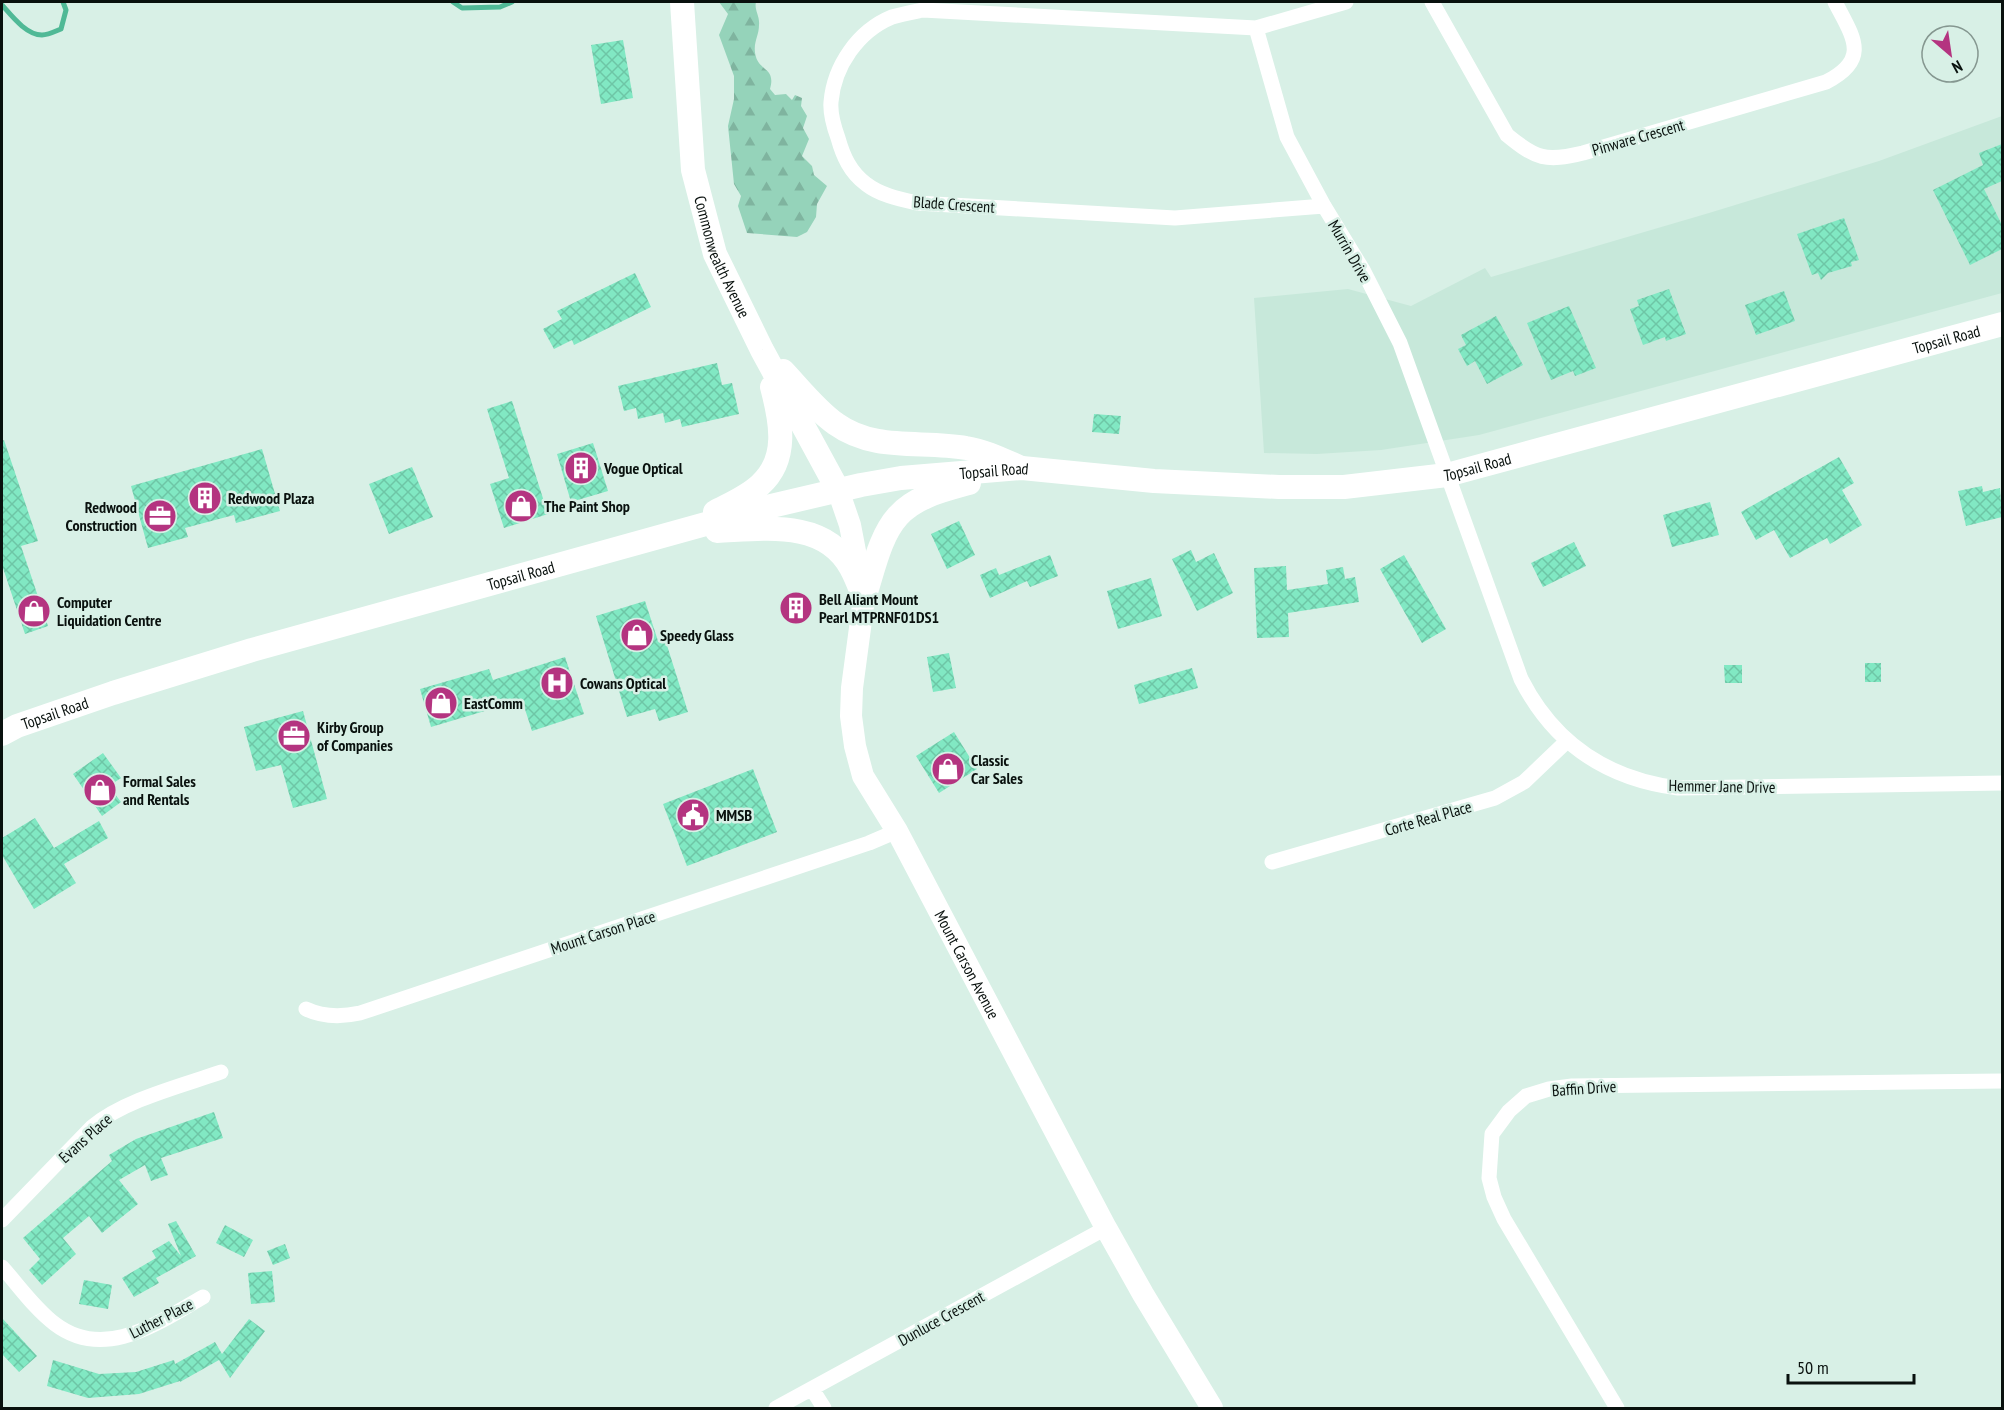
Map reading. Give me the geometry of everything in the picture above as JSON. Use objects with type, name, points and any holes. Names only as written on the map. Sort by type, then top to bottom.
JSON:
[{"type":"main road","name":"Commonwealth Avenue","points":[[682,2],[693,170],[715,254],[762,350],[838,490]]},
{"type":"main road","name":"Topsail Road","points":[[2,734],[17,726],[113,693],[252,650],[838,490],[902,478],[1022,468],[1154,481],[1279,487],[1344,487],[1447,475],[2002,324]]},
{"type":"main road","points":[[762,350],[834,423],[850,432],[869,440],[900,445],[965,448],[988,453],[1022,468]]},
{"type":"main road","points":[[678,532],[748,494],[771,474],[778,455],[782,432],[762,350]]},
{"type":"main road","points":[[864,598],[882,545],[897,516],[913,504],[938,492],[1022,468]]},
{"type":"main road","name":"Mount Carson Avenue","points":[[838,490],[850,525],[864,598],[852,688],[851,716],[855,746],[863,776],[897,831],[1106,1228],[1212,1408]]},
{"type":"main road","points":[[678,532],[779,528],[813,534],[838,550],[851,567],[864,598]]},
{"type":"street","name":"Blade Crescent","points":[[1324,206],[1175,218],[916,203],[882,194],[867,185],[853,172],[833,124],[831,104],[840,68],[849,52],[862,37],[891,18],[923,10],[1256,28],[1346,2]]},
{"type":"street","name":"Pinware Crescent","points":[[1432,2],[1507,135],[1524,149],[1545,159],[1564,158],[1583,153],[1826,82],[1841,74],[1852,62],[1854,45],[1850,31],[1835,2]]},
{"type":"street","name":"Murrin Drive","points":[[1256,28],[1287,137],[1324,206],[1363,270],[1400,343],[1447,475]]},
{"type":"street","name":"Hemmer Jane Drive","points":[[1447,475],[1521,679],[1537,706],[1567,741],[1594,760],[1616,772],[1642,781],[1678,788],[2002,783]]},
{"type":"street","name":"Corte Real Place","points":[[1272,862],[1495,798],[1524,782],[1567,741]]},
{"type":"street","name":"Mount Carson Place","points":[[306,1010],[327,1016],[360,1013],[869,843],[897,831]]},
{"type":"street","name":"Evans Place","points":[[2,1220],[92,1127],[104,1118],[125,1107],[221,1072]]},
{"type":"street","name":"Baffin Drive","points":[[1617,1408],[1504,1219],[1494,1197],[1489,1178],[1492,1134],[1509,1111],[1526,1096],[1549,1089],[1572,1086],[2002,1080]]},
{"type":"street","name":"Dunluce Crescent","points":[[776,1408],[1106,1228]]},
{"type":"street","name":"Luther Place","points":[[2,1267],[48,1318],[66,1331],[86,1337],[111,1339],[135,1334],[203,1297]]},
{"type":"street","points":[[812,1389],[824,1408]]},
{"type":"shaded area","points":[[2002,116],[2002,293],[1479,435],[1381,450],[1317,454],[1264,453],[1254,298],[1348,289],[1411,306],[1485,268],[1491,277],[1709,213],[1879,161]]},
{"type":"green space","points":[[719,2],[756,2],[759,29],[755,52],[758,62],[771,77],[770,89],[775,95],[786,94],[792,100],[795,95],[802,98],[801,106],[807,116],[803,128],[809,139],[802,156],[812,166],[814,175],[827,186],[817,204],[816,217],[807,232],[797,237],[747,233],[738,206],[741,196],[734,184],[728,126],[734,99],[734,76],[719,35],[728,14]]},
{"type":"building","points":[[623,40],[633,98],[601,104],[591,45]]},
{"type":"building","points":[[2002,144],[2002,181],[1984,189],[2002,225],[2002,249],[1970,265],[1933,190],[1983,165],[1979,153]]},
{"type":"building","points":[[1844,218],[1859,260],[1851,262],[1852,266],[1828,273],[1821,280],[1818,273],[1812,275],[1797,234]]},
{"type":"building","points":[[635,273],[651,307],[574,345],[572,340],[554,349],[543,329],[562,319],[557,311]]},
{"type":"building","points":[[1669,289],[1686,334],[1666,341],[1665,337],[1643,345],[1630,309],[1639,306],[1637,300]]},
{"type":"building","points":[[1784,291],[1795,321],[1756,335],[1745,305]]},
{"type":"building","points":[[1569,306],[1596,368],[1575,376],[1573,371],[1551,380],[1527,323]]},
{"type":"building","points":[[1496,316],[1523,365],[1487,384],[1475,361],[1467,366],[1458,349],[1466,345],[1461,335]]},
{"type":"building","points":[[717,363],[722,385],[732,383],[739,414],[682,427],[680,419],[665,423],[663,413],[638,419],[636,408],[624,411],[618,386]]},
{"type":"building","points":[[512,401],[548,514],[504,528],[490,484],[509,478],[487,409]]},
{"type":"building","points":[[1094,414],[1121,416],[1119,434],[1092,432]]},
{"type":"building","points":[[4,440],[38,541],[21,546],[48,626],[25,634],[2,565],[2,441]]},
{"type":"building","name":"Vogue Optical","points":[[593,443],[608,491],[571,502],[557,454]]},
{"type":"building","name":"Redwood Plaza","points":[[262,449],[280,511],[236,523],[234,515],[185,528],[188,537],[148,548],[131,486]]},
{"type":"building","points":[[1839,457],[1854,483],[1842,490],[1862,525],[1830,544],[1827,538],[1790,558],[1774,530],[1756,540],[1741,512]]},
{"type":"building","points":[[412,467],[433,517],[389,534],[369,484]]},
{"type":"building","points":[[1982,486],[1983,492],[2000,488],[2002,517],[1966,526],[1958,491]]},
{"type":"building","points":[[1710,502],[1719,535],[1672,547],[1663,515]]},
{"type":"building","points":[[959,521],[975,555],[947,569],[931,534]]},
{"type":"building","points":[[1574,542],[1586,566],[1543,587],[1531,563]]},
{"type":"building","points":[[1191,550],[1196,562],[1214,553],[1233,593],[1197,611],[1172,559]]},
{"type":"building","points":[[1050,555],[1058,576],[1030,587],[1027,581],[990,598],[980,575],[996,568],[999,575]]},
{"type":"building","points":[[1404,555],[1446,629],[1422,643],[1380,569]]},
{"type":"building","points":[[1286,566],[1287,590],[1328,584],[1326,570],[1343,567],[1345,579],[1355,577],[1359,602],[1288,613],[1289,637],[1257,638],[1254,568]]},
{"type":"building","points":[[1151,578],[1162,616],[1118,629],[1107,591]]},
{"type":"building","points":[[645,601],[658,641],[665,639],[688,712],[659,721],[655,709],[627,717],[596,616]]},
{"type":"building","points":[[949,653],[956,688],[933,692],[927,657]]},
{"type":"building","points":[[565,657],[584,714],[532,731],[522,700],[431,727],[420,689],[489,669],[493,680]]},
{"type":"building","points":[[1865,663],[1881,663],[1881,682],[1865,682]]},
{"type":"building","points":[[1724,665],[1742,665],[1742,683],[1725,683]]},
{"type":"building","points":[[1192,668],[1198,688],[1139,704],[1134,685]]},
{"type":"building","points":[[303,711],[327,799],[293,808],[281,765],[256,771],[244,727]]},
{"type":"building","points":[[954,732],[977,769],[939,793],[916,756]]},
{"type":"building","points":[[103,753],[121,778],[109,786],[121,802],[102,816],[73,774]]},
{"type":"building","points":[[753,769],[777,832],[687,866],[663,804]]},
{"type":"building","points":[[35,818],[54,848],[99,821],[108,838],[64,864],[76,883],[34,909],[2,855],[2,838]]},
{"type":"building","points":[[214,1112],[223,1138],[161,1158],[168,1175],[151,1181],[145,1165],[119,1180],[138,1204],[102,1233],[89,1216],[63,1238],[76,1254],[42,1285],[29,1270],[40,1259],[23,1238],[112,1161],[109,1155],[136,1139]]},
{"type":"building","points":[[176,1221],[196,1256],[156,1278],[159,1283],[134,1297],[122,1278],[156,1258],[152,1251],[169,1241],[181,1256],[168,1224]]},
{"type":"building","points":[[225,1225],[253,1240],[244,1257],[216,1243]]},
{"type":"building","points":[[285,1244],[290,1258],[273,1265],[267,1251]]},
{"type":"building","points":[[272,1271],[275,1302],[251,1304],[248,1273]]},
{"type":"building","points":[[84,1280],[112,1285],[108,1309],[79,1304]]},
{"type":"building","points":[[2,1318],[37,1356],[19,1372],[2,1354]]},
{"type":"building","points":[[249,1319],[265,1331],[230,1378],[219,1360],[180,1382],[139,1394],[88,1398],[47,1386],[53,1360],[99,1374],[136,1372],[174,1360],[175,1364],[215,1342],[222,1354]]},
{"type":"waterway","points":[[2,5],[30,32],[42,35],[61,29],[66,10],[63,2]]},
{"type":"waterway","points":[[453,2],[462,8],[500,7],[512,2]]},
{"type":"place","name":"Vogue Optical","points":[[581,468]]},
{"type":"place","name":"Redwood Plaza","points":[[205,498]]},
{"type":"place","name":"The Paint Shop","points":[[521,506]]},
{"type":"place","name":"Redwood Construction","points":[[160,516]]},
{"type":"place","name":"Bell Aliant Mount Pearl MTPRNF01DS1","points":[[796,608]]},
{"type":"place","name":"Computer Liquidation Centre","points":[[34,611]]},
{"type":"place","name":"Speedy Glass","points":[[637,635]]},
{"type":"place","name":"Cowans Optical","points":[[557,683]]},
{"type":"place","name":"EastComm","points":[[441,703]]},
{"type":"place","name":"Kirby Group of Companies","points":[[294,736]]},
{"type":"place","name":"Classic Car Sales","points":[[948,769]]},
{"type":"place","name":"Formal Sales and Rentals","points":[[100,790]]},
{"type":"place","name":"MMSB","points":[[693,815]]}]
